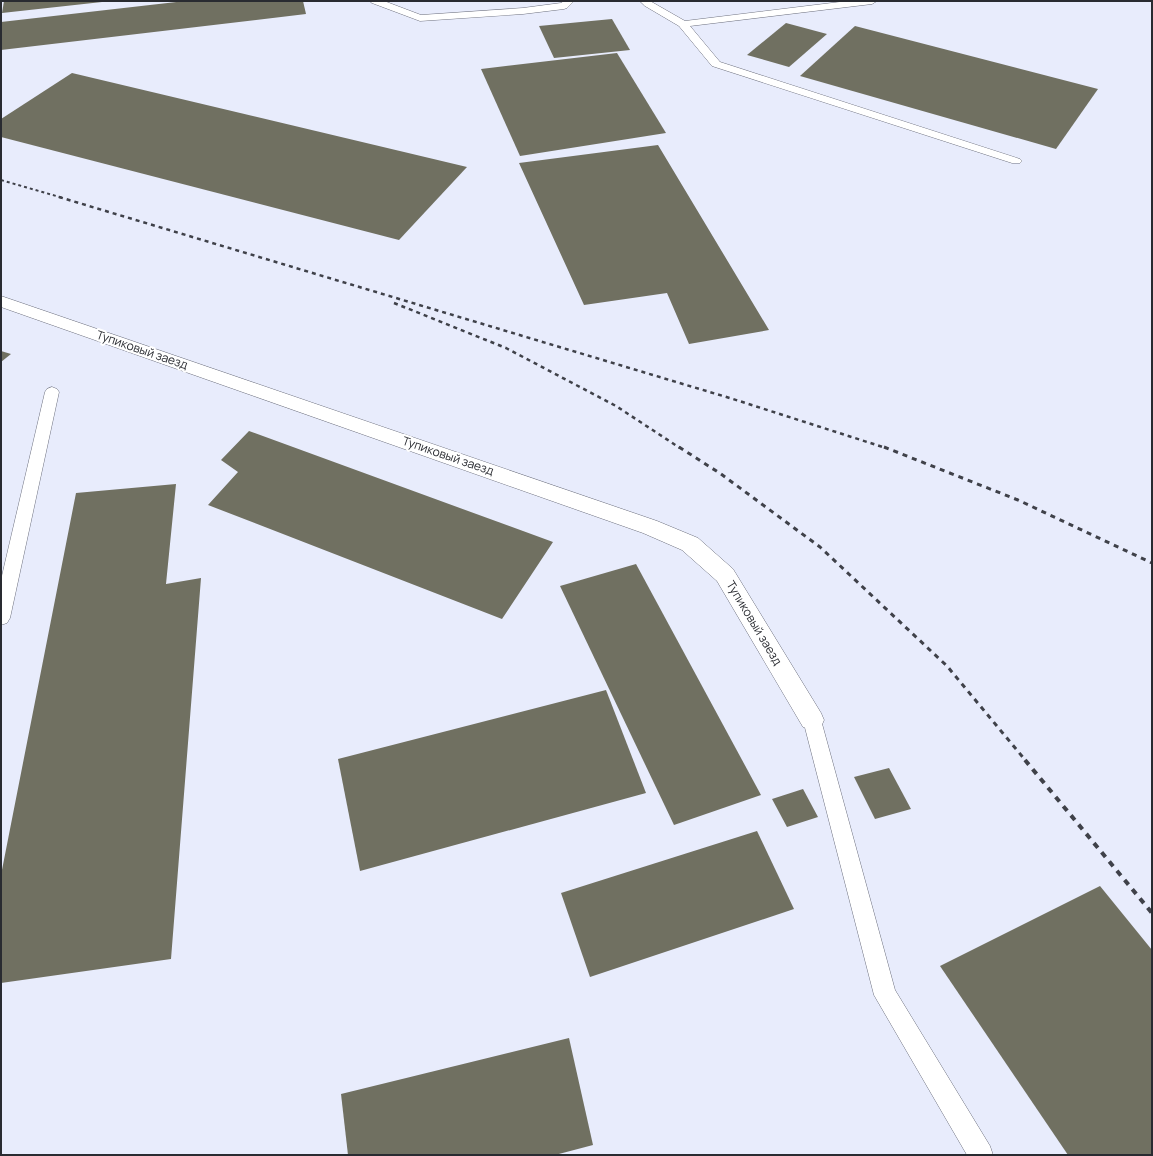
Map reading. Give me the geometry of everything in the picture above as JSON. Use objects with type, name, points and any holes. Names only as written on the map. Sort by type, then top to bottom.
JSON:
[{"type":"street","name":"Тупиковый заезд","points":[[1,301],[643,524],[690,544],[725,575],[812,720]]},
{"type":"lane","points":[[375,1],[420,18],[523,11],[564,6],[569,1]]},
{"type":"lane","points":[[645,1],[682,24],[716,64],[1016,161]]},
{"type":"lane","points":[[682,24],[872,1]]},
{"type":"lane","points":[[1,618],[52,392]]},
{"type":"lane","points":[[812,720],[885,995],[981,1155]]},
{"type":"building","points":[[4,1],[102,1],[102,2],[2,13]]},
{"type":"building","points":[[185,1],[303,1],[306,14],[1,50],[1,22]]},
{"type":"building","points":[[612,19],[630,50],[554,58],[539,26]]},
{"type":"building","points":[[786,23],[827,34],[789,67],[747,55]]},
{"type":"building","points":[[855,26],[1098,89],[1056,149],[800,76]]},
{"type":"building","points":[[617,53],[666,133],[520,156],[481,69]]},
{"type":"building","points":[[72,73],[467,167],[399,240],[1,137],[1,119]]},
{"type":"building","points":[[658,145],[769,330],[689,344],[667,293],[584,305],[519,163]]},
{"type":"building","points":[[1,351],[11,354],[1,362]]},
{"type":"building","points":[[249,431],[553,542],[502,619],[208,505],[238,472],[221,460]]},
{"type":"building","points":[[176,484],[166,584],[201,578],[171,959],[1,983],[1,875],[76,493]]},
{"type":"building","points":[[636,564],[761,795],[674,825],[560,586]]},
{"type":"building","points":[[606,690],[646,793],[360,871],[338,759]]},
{"type":"building","points":[[889,768],[911,809],[875,819],[854,777]]},
{"type":"building","points":[[803,789],[818,817],[787,827],[772,799]]},
{"type":"building","points":[[757,831],[794,909],[590,977],[561,893]]},
{"type":"building","points":[[1100,886],[1152,950],[1152,1155],[1068,1155],[940,966]]},
{"type":"building","points":[[569,1038],[593,1145],[555,1155],[348,1155],[341,1094]]},
{"type":"railway","points":[[1,180],[63,198]]},
{"type":"railway","points":[[59,197],[733,399],[886,448]]},
{"type":"railway","points":[[394,303],[506,348],[616,406],[680,448]]},
{"type":"railway","points":[[679,447],[721,474],[820,547],[947,666],[1026,761]]},
{"type":"railway","points":[[884,447],[1018,500],[1152,563]]},
{"type":"railway","points":[[1025,760],[1152,913]]}]
